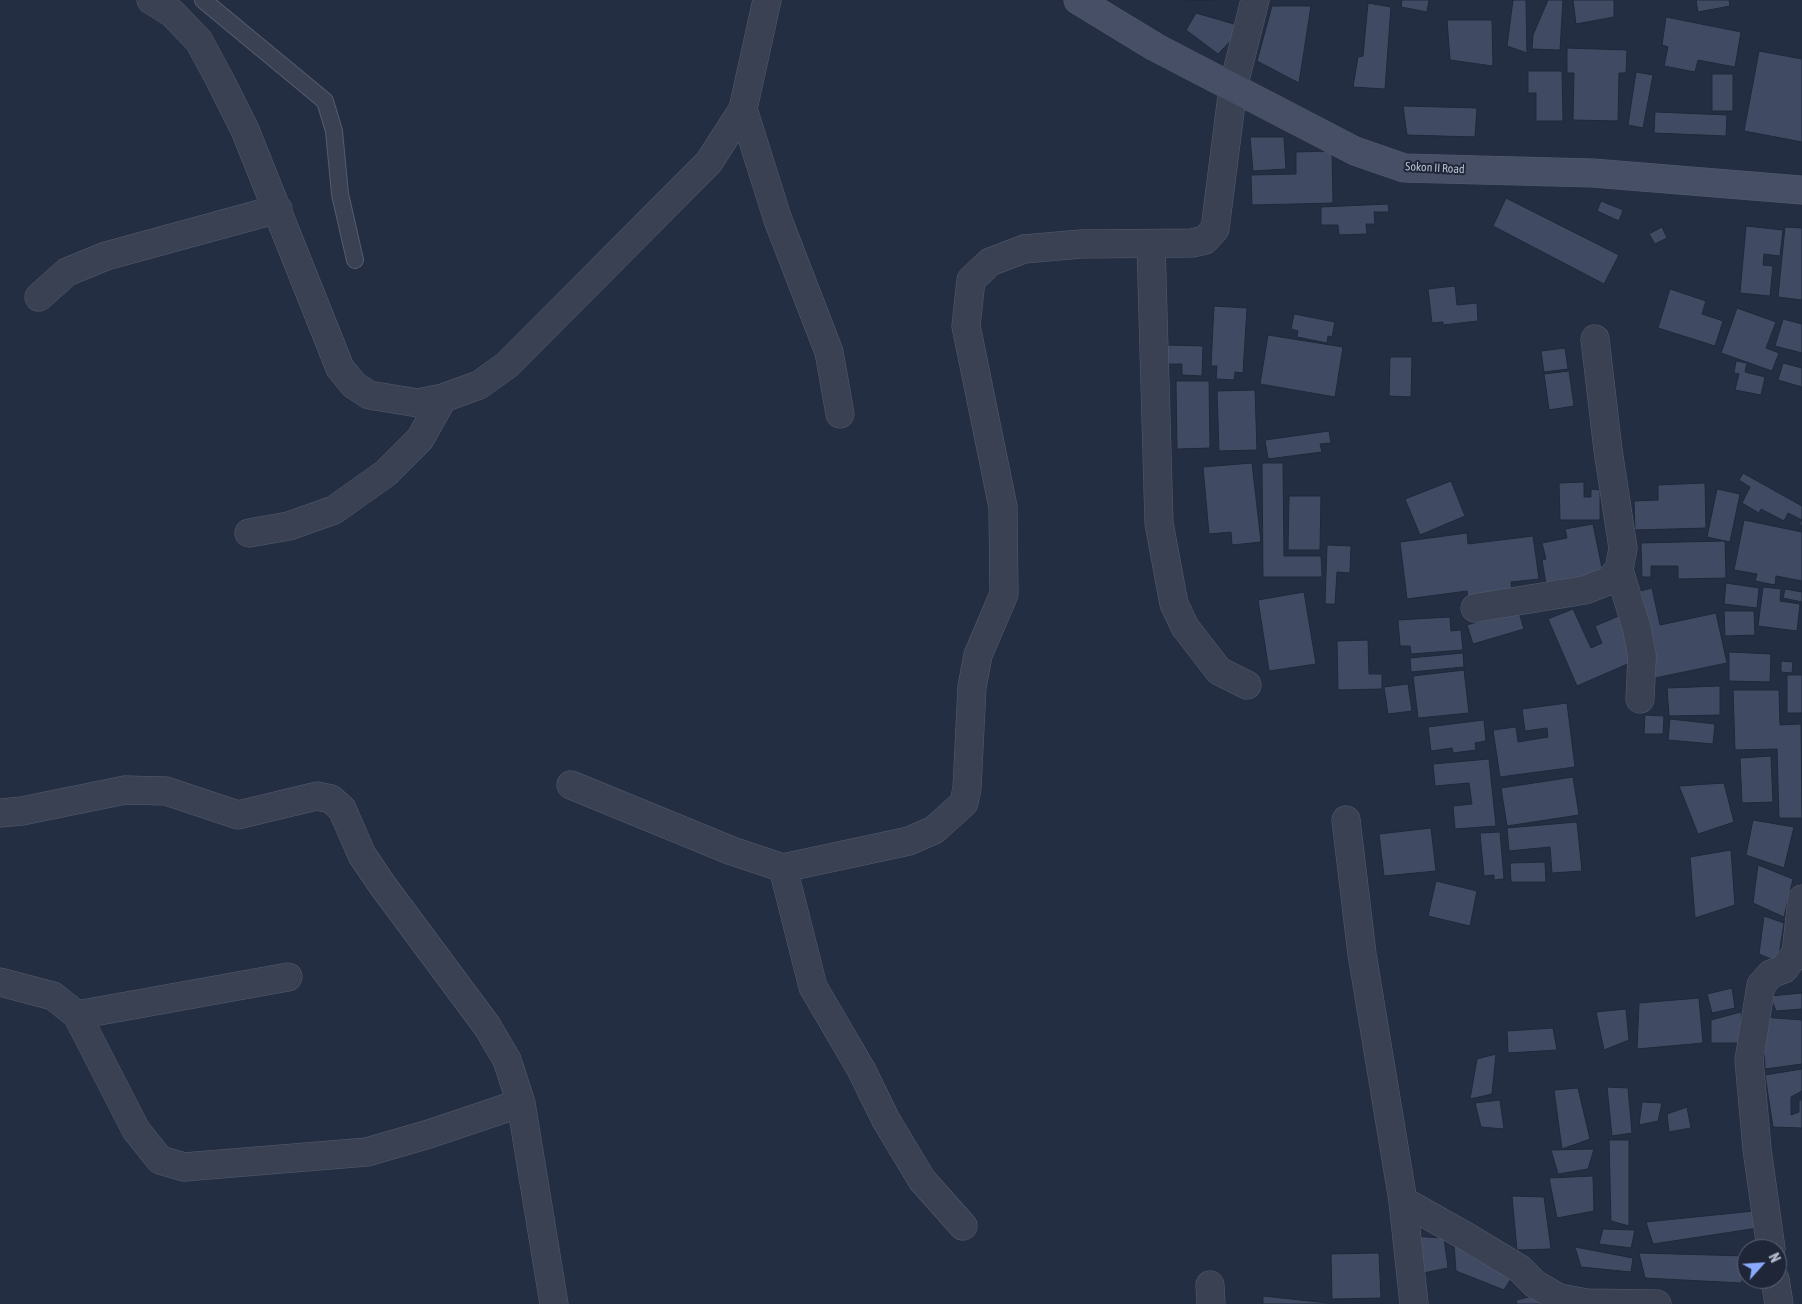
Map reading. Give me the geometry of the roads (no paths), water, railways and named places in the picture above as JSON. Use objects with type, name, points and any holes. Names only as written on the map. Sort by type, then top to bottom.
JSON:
[{"type":"street","points":[[151,0],[172,12],[199,41],[246,130],[340,368],[354,385],[369,395],[388,400],[418,403],[443,398],[480,385],[507,364],[709,162],[743,109],[767,0]]},
{"type":"street","name":"Sokon II Road","points":[[1078,0],[1155,47],[1355,151],[1404,168],[1593,173],[1802,190]]},
{"type":"street","points":[[571,785],[732,851],[783,868],[909,841],[934,830],[964,803],[968,769],[972,687],[978,655],[1004,594],[1003,507],[966,326],[972,280],[990,262],[1024,249],[1081,244],[1192,243],[1205,240],[1214,230],[1233,88],[1255,0]]},
{"type":"street","points":[[743,109],[778,220],[829,352],[840,414]]},
{"type":"street","points":[[39,297],[67,272],[106,256],[278,209]]},
{"type":"street","points":[[1151,244],[1159,523],[1174,604],[1185,627],[1219,672],[1247,685]]},
{"type":"street","points":[[1595,339],[1608,450],[1623,548],[1619,570],[1637,628],[1642,656],[1640,699]]},
{"type":"street","points":[[249,533],[289,526],[334,510],[386,473],[420,439],[443,398]]},
{"type":"street","points":[[1475,608],[1585,590],[1608,581],[1619,570]]},
{"type":"street","points":[[0,813],[22,812],[125,790],[166,791],[238,815],[317,796],[331,799],[342,809],[362,855],[487,1026],[507,1060],[521,1103],[554,1304]]},
{"type":"street","points":[[1346,820],[1362,954],[1403,1201],[1414,1304]]},
{"type":"street","points":[[783,868],[813,987],[861,1069],[886,1120],[922,1180],[963,1226]]},
{"type":"street","points":[[1769,1239],[1757,1149],[1749,1060],[1761,985],[1771,974],[1784,969],[1796,953],[1802,900]]},
{"type":"street","points":[[77,1015],[288,977]]},
{"type":"street","points":[[0,982],[52,996],[77,1015],[136,1130],[160,1160],[184,1167],[367,1152],[429,1134],[521,1103]]},
{"type":"street","points":[[1403,1201],[1474,1241],[1559,1301],[1657,1304]]},
{"type":"street","points":[[1777,1289],[1779,1304]]},
{"type":"lane","points":[[203,0],[325,101],[334,131],[340,194],[355,260]]}]
